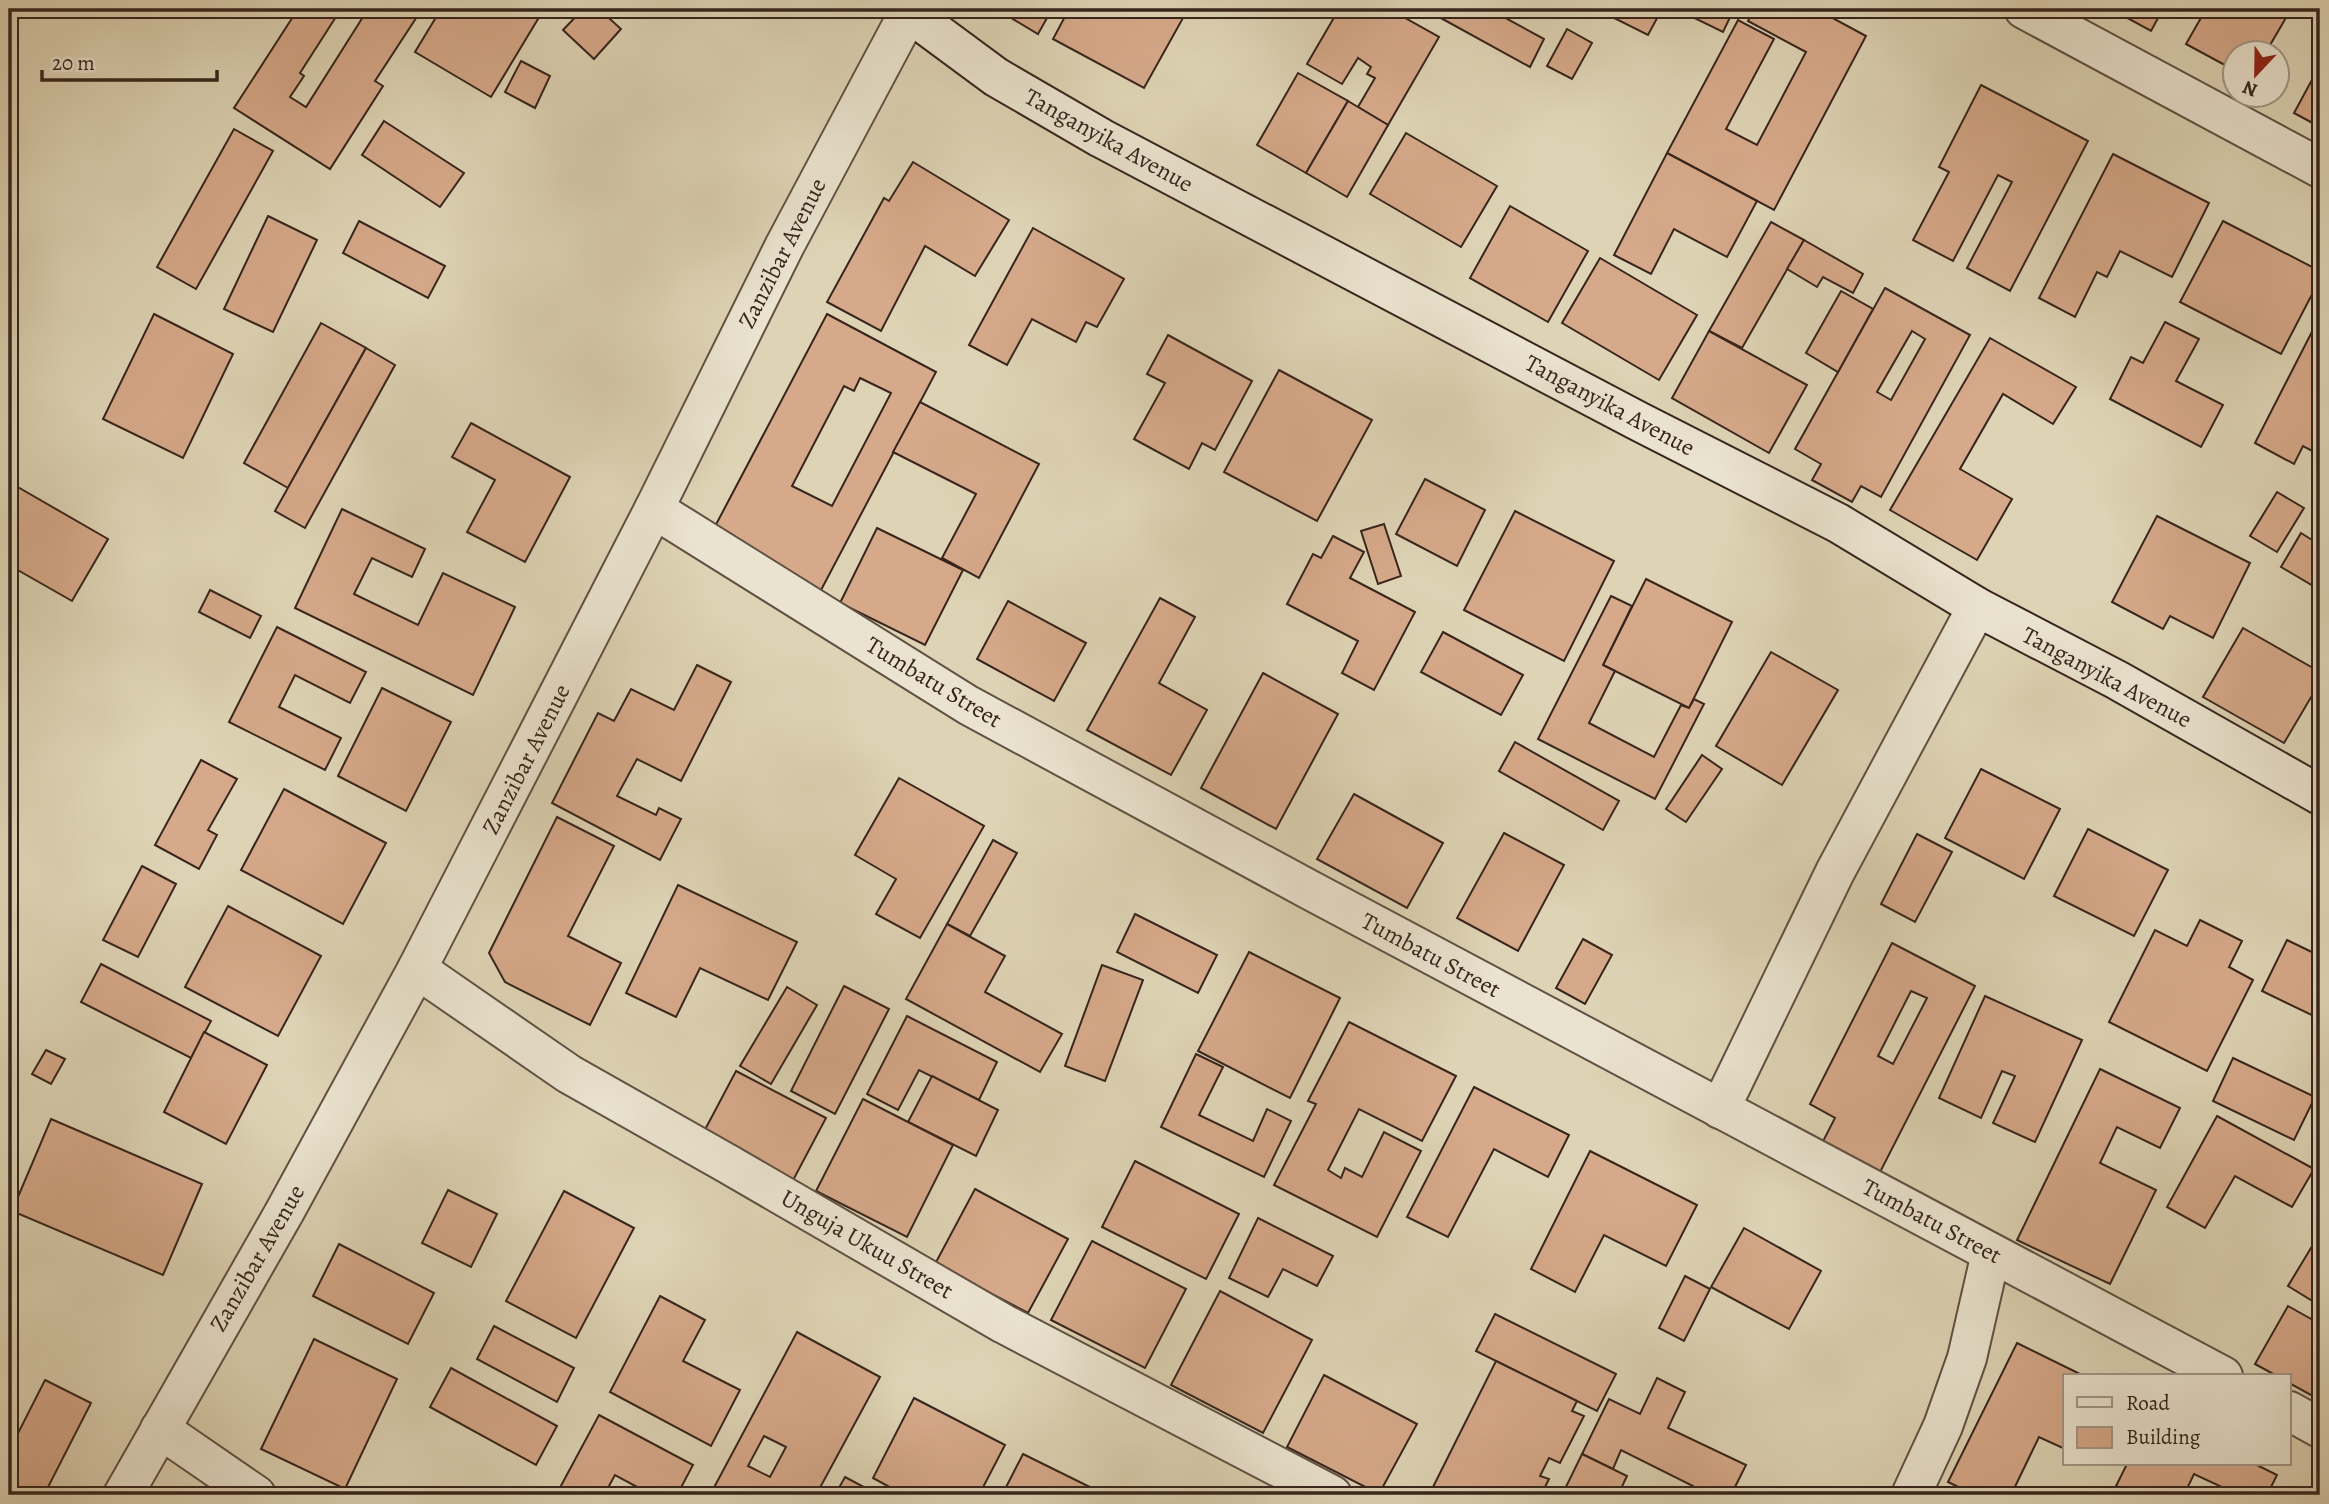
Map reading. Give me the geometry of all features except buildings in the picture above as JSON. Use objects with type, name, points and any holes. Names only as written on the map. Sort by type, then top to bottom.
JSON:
[{"type":"street","points":[[2024,9],[2320,168]]},
{"type":"street","name":"Zanzibar Avenue","points":[[123,1495],[278,1223],[417,969],[907,10]]},
{"type":"street","name":"Tanganyika Avenue","points":[[907,10],[996,77],[1101,138],[1638,421],[1838,523],[1977,607],[2117,680],[2320,795]]},
{"type":"street","name":"Tumbatu Street","points":[[654,509],[968,705],[2219,1374]]},
{"type":"street","points":[[1720,1109],[1841,860],[1977,607]]},
{"type":"street","name":"Unguja Ukuu Street","points":[[417,969],[569,1074],[1004,1324],[1332,1495]]},
{"type":"street","points":[[1911,1495],[1943,1426],[1967,1357],[1992,1253]]},
{"type":"street","points":[[2290,1412],[2320,1428]]},
{"type":"street","points":[[160,1429],[256,1495]]}]
